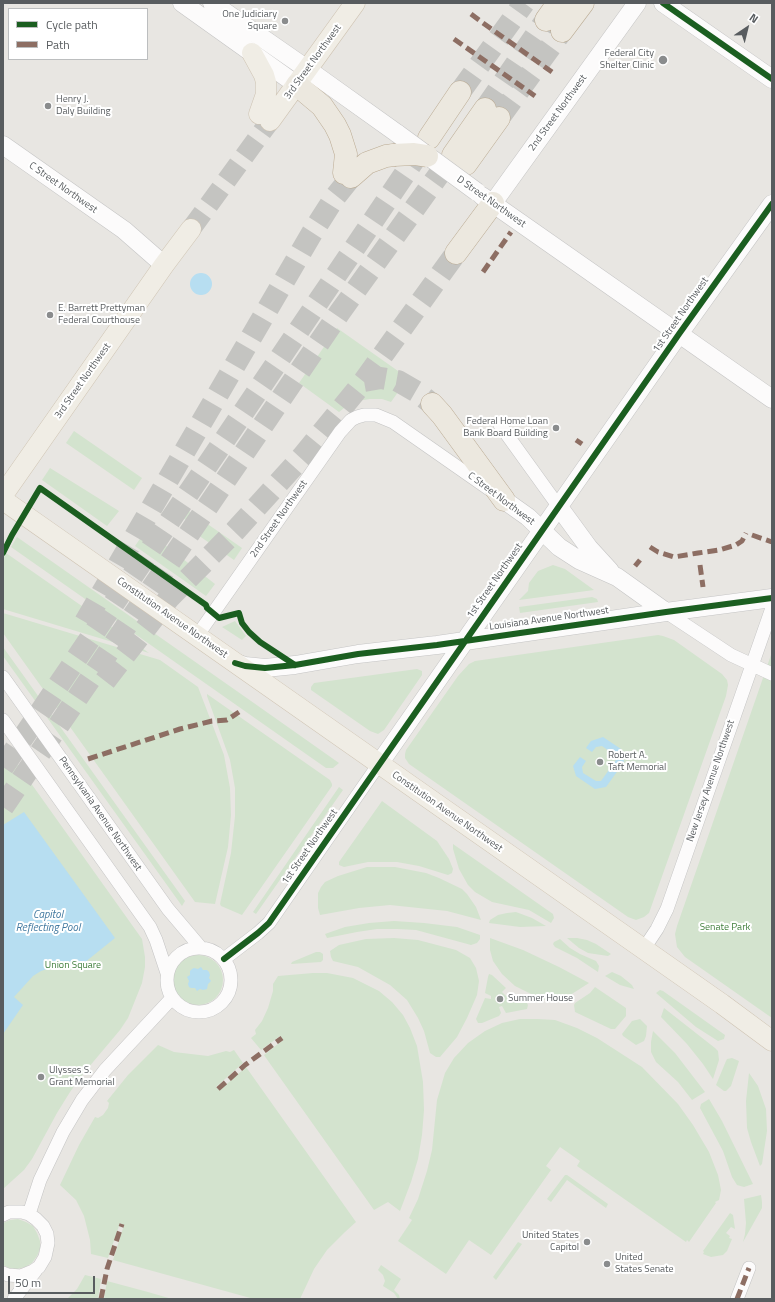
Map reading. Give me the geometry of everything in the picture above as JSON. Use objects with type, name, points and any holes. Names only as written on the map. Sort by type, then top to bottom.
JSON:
[{"type":"highway","points":[[556,18],[583,3]]},
{"type":"highway","points":[[302,77],[335,125],[340,135],[346,154],[348,175],[368,163],[386,156],[396,145],[414,154],[428,147],[460,92]]},
{"type":"highway","points":[[459,160],[492,114]]},
{"type":"highway","points":[[456,253],[485,198]]},
{"type":"highway","points":[[432,404],[442,415],[504,500]]},
{"type":"main road","name":"3rd Street Northwest","points":[[252,53],[264,74],[266,82],[264,117],[302,77],[355,3]]},
{"type":"main road","name":"3rd Street Northwest","points":[[3,494],[191,229]]},
{"type":"main road","name":"Constitution Avenue Northwest","points":[[3,500],[722,1004],[772,1041]]},
{"type":"street","points":[[182,3],[252,53],[302,77]]},
{"type":"street","points":[[212,3],[302,77],[396,145]]},
{"type":"street","name":"2nd Street Northwest","points":[[485,198],[637,3]]},
{"type":"street","points":[[663,3],[772,80]]},
{"type":"street","name":"C Street Northwest","points":[[3,145],[168,260]]},
{"type":"street","name":"D Street Northwest","points":[[428,147],[485,198],[772,399]]},
{"type":"street","name":"1st Street Northwest","points":[[224,959],[269,923],[679,334],[772,204]]},
{"type":"street","name":"2nd Street Northwest","points":[[197,636],[340,432],[351,420],[357,417],[369,415]]},
{"type":"street","name":"C Street Northwest","points":[[369,415],[381,416],[393,422],[528,517],[559,547],[579,560],[617,577],[666,612],[732,655],[772,674]]},
{"type":"street","points":[[500,425],[589,548],[617,577]]},
{"type":"street","name":"Louisiana Avenue Northwest","points":[[235,663],[256,668],[274,668],[358,654],[466,641],[772,598]]},
{"type":"street","name":"New Jersey Avenue Northwest","points":[[643,950],[657,929],[667,909],[772,608]]},
{"type":"street","name":"Pennsylvania Avenue Northwest","points":[[3,677],[168,909],[201,948]]},
{"type":"street","points":[[3,720],[150,927],[167,973],[167,986],[172,998],[181,1007],[193,1012],[208,1011],[221,1004],[226,998],[232,984],[230,971],[224,959],[214,951],[201,948],[194,948],[180,954],[174,959],[167,973]]},
{"type":"street","points":[[29,1214],[40,1180],[63,1132],[82,1100],[105,1070],[172,998]]},
{"type":"street","points":[[3,1215],[16,1212],[29,1214],[43,1226],[47,1234],[47,1252],[42,1262],[14,1299]]},
{"type":"street","points":[[3,1273],[21,1276],[28,1274],[38,1267]]},
{"type":"street","points":[[737,1299],[749,1268]]},
{"type":"green space","points":[[337,328],[408,378],[391,402],[382,399],[357,401],[348,405],[339,412],[299,383]]},
{"type":"green space","points":[[74,431],[142,478],[134,490],[66,443]]},
{"type":"green space","points":[[50,468],[119,511],[107,526],[42,480]]},
{"type":"green space","points":[[186,509],[242,548],[234,560],[185,526],[187,521],[181,516]]},
{"type":"green space","points":[[146,530],[215,584],[206,596],[135,546]]},
{"type":"green space","points":[[17,537],[339,763],[333,768],[326,768],[11,547]]},
{"type":"green space","points":[[6,553],[149,653],[3,609],[3,557]]},
{"type":"green space","points":[[553,565],[565,569],[594,590],[519,600],[528,591],[529,583],[538,571]]},
{"type":"green space","points":[[592,597],[597,599],[598,602],[520,613],[519,607]]},
{"type":"green space","points":[[3,613],[160,660],[198,687],[224,755],[230,788],[231,815],[228,847],[215,904],[195,902],[3,633]]},
{"type":"green space","points":[[235,621],[246,636],[242,640],[222,627]]},
{"type":"green space","points":[[658,635],[674,640],[722,674],[727,680],[728,685],[726,696],[649,913],[636,920],[628,917],[409,764],[405,758],[405,754],[406,750],[458,676],[469,664],[475,661]]},
{"type":"green space","points":[[3,647],[185,901],[182,906],[3,656]]},
{"type":"green space","name":"Senate Park","points":[[772,652],[772,1018],[685,957],[677,947],[675,934]]},
{"type":"green space","points":[[417,669],[422,671],[422,675],[384,730],[378,734],[370,731],[311,690],[314,683]]},
{"type":"green space","points":[[207,694],[330,780],[332,784],[242,915],[221,906],[220,904],[231,853],[235,816],[235,788],[230,760]]},
{"type":"green space","name":"Union Square","points":[[3,744],[142,939],[145,967],[142,983],[128,1018],[70,1092],[32,1159],[24,1170],[3,1189]]},
{"type":"green space","points":[[339,787],[343,790],[256,914],[253,912]]},
{"type":"green space","points":[[382,801],[437,841],[449,859],[453,869],[452,873],[448,875],[419,866],[397,862],[368,862],[344,867],[339,865],[339,862]]},
{"type":"green space","points":[[453,844],[553,914],[554,918],[551,923],[529,910],[492,902],[475,892],[468,885],[459,869]]},
{"type":"green space","points":[[367,867],[395,867],[426,873],[439,878],[462,889],[467,894],[476,907],[481,920],[447,911],[390,905],[359,908],[320,915],[318,908],[318,893],[325,882],[338,876]]},
{"type":"green space","points":[[516,912],[532,918],[546,926],[520,927],[489,923],[490,920],[498,915]]},
{"type":"green space","points":[[394,921],[457,927],[480,935],[480,939],[477,943],[471,945],[416,930],[397,929],[377,929],[327,938],[325,934],[345,927]]},
{"type":"green space","points":[[394,938],[418,940],[456,950],[470,958],[476,968],[479,981],[477,995],[457,1037],[440,1057],[436,1057],[430,1053],[424,1031],[407,1000],[390,985],[358,967],[333,961],[331,957],[330,951],[339,945],[366,939]]},
{"type":"green space","points":[[490,938],[523,950],[589,983],[564,999],[555,1002],[545,1000],[529,993],[515,986],[502,974],[493,961],[490,950]]},
{"type":"green space","points":[[567,938],[587,940],[611,954],[608,956],[588,953]]},
{"type":"green space","points":[[560,939],[570,948],[596,961],[599,966],[598,972],[577,958],[555,947],[553,944],[554,942]]},
{"type":"green space","points":[[316,952],[323,954],[323,960],[321,962],[291,964],[292,962]]},
{"type":"green space","points":[[198,955],[207,957],[216,962],[221,971],[223,980],[221,989],[216,998],[207,1003],[198,1005],[189,1003],[180,998],[175,989],[173,980],[175,971],[180,962],[189,957]]},
{"type":"green space","points":[[612,972],[621,976],[632,985],[634,989],[620,985],[605,976]]},
{"type":"green space","points":[[327,973],[353,978],[379,991],[392,1002],[403,1015],[417,1046],[423,1082],[424,1110],[422,1135],[418,1159],[400,1211],[388,1202],[374,1210],[266,1058],[264,1055],[283,1040],[280,1036],[261,1050],[251,1038],[256,1034],[255,1030],[262,1021],[268,1008],[273,991],[273,984],[278,976]]},
{"type":"green space","points":[[489,974],[506,988],[502,992],[506,996],[511,992],[526,1001],[528,1005],[527,1009],[506,1013],[502,1006],[499,1007],[501,1013],[499,1016],[482,1023],[478,1023],[476,1019],[485,998],[491,999],[491,996],[485,993]]},
{"type":"green space","points":[[595,987],[626,1008],[626,1016],[615,1029],[611,1029],[575,1012],[575,1003],[590,993]]},
{"type":"green space","points":[[660,990],[725,1035],[724,1039],[718,1041],[696,1027],[656,993]]},
{"type":"green space","points":[[664,1008],[718,1051],[719,1060],[713,1079],[687,1044],[661,1017]]},
{"type":"green space","points":[[520,1019],[555,1020],[577,1028],[597,1038],[642,1067],[678,1104],[693,1125],[709,1152],[718,1175],[721,1190],[719,1200],[715,1202],[716,1203],[689,1242],[687,1240],[686,1242],[577,1166],[580,1161],[560,1147],[546,1166],[551,1170],[491,1255],[469,1240],[446,1274],[398,1241],[412,1220],[409,1218],[418,1199],[427,1171],[432,1150],[437,1100],[445,1073],[454,1058],[468,1043],[485,1031],[502,1023]]},
{"type":"green space","points":[[640,1019],[647,1026],[646,1036],[644,1041],[636,1045],[622,1034],[632,1021]]},
{"type":"green space","points":[[653,1031],[675,1053],[705,1092],[692,1100],[678,1082],[656,1062],[651,1052]]},
{"type":"green space","points":[[158,1045],[174,1052],[208,1056],[234,1050],[243,1063],[216,1087],[220,1090],[246,1067],[356,1222],[327,1250],[314,1269],[300,1299],[254,1299],[113,1260],[124,1225],[120,1223],[108,1258],[91,1254],[90,1240],[84,1216],[76,1200],[60,1185],[79,1145],[95,1117],[98,1118],[103,1115],[108,1108],[109,1103],[107,1101],[128,1075]]},
{"type":"green space","points":[[732,1058],[739,1061],[731,1086],[724,1091],[716,1085],[727,1059]]},
{"type":"green space","points":[[749,1073],[758,1086],[766,1109],[767,1131],[762,1164],[760,1166],[747,1128],[746,1101]]},
{"type":"green space","points":[[709,1099],[722,1121],[753,1184],[744,1187],[737,1185],[732,1177],[723,1151],[700,1108],[701,1104]]},
{"type":"green space","points":[[565,1175],[608,1204],[606,1208],[567,1180],[551,1202],[547,1199]]},
{"type":"green space","points":[[761,1195],[762,1208],[743,1242],[746,1223],[744,1199]]},
{"type":"green space","points":[[730,1213],[733,1215],[735,1229],[731,1227],[726,1233],[730,1236],[729,1238],[732,1239],[727,1251],[723,1255],[711,1257],[703,1254],[703,1251]]},
{"type":"green space","points":[[18,1219],[33,1226],[40,1241],[40,1249],[32,1263],[17,1269],[9,1268],[3,1265],[3,1223]]},
{"type":"green space","points":[[518,1242],[522,1244],[496,1280],[493,1277]]},
{"type":"green space","points":[[381,1265],[401,1279],[394,1290],[399,1295],[400,1299],[398,1299],[394,1293],[383,1286],[385,1281],[383,1275],[378,1270]]},
{"type":"green space","points":[[85,1275],[101,1279],[98,1299],[67,1299],[77,1289]]},
{"type":"green space","points":[[107,1281],[148,1292],[172,1299],[104,1299]]},
{"type":"water","points":[[197,273],[205,273],[212,280],[212,288],[205,295],[197,295],[190,288],[190,280]]},
{"type":"water","points":[[603,737],[621,749],[624,762],[606,787],[595,789],[576,776],[573,766],[580,757],[586,761],[582,767],[583,773],[596,781],[601,781],[616,760],[615,755],[602,746],[596,747],[592,752],[586,748],[591,741]]},
{"type":"water","name":"Capitol Reflecting Pool","points":[[24,812],[115,938],[79,967],[66,965],[56,966],[41,971],[33,976],[14,997],[23,1005],[3,1034],[3,825]]},
{"type":"water","points":[[201,967],[203,970],[207,970],[209,972],[209,978],[211,981],[208,984],[207,989],[200,989],[197,991],[195,988],[189,987],[187,977],[190,975],[190,971],[192,969],[198,969]]},
{"type":"tunnel","points":[[460,92],[524,3]]},
{"type":"tunnel","points":[[485,109],[546,20]]},
{"type":"tunnel","points":[[499,118],[562,31]]},
{"type":"tunnel","points":[[191,229],[270,121]]},
{"type":"tunnel","points":[[3,767],[427,141]]},
{"type":"tunnel","points":[[3,807],[340,312],[453,155]]},
{"type":"tunnel","points":[[85,622],[312,233],[335,197],[351,177]]},
{"type":"tunnel","points":[[105,681],[169,598],[235,531],[302,457],[364,381],[456,253]]},
{"type":"tunnel","points":[[364,381],[381,378],[398,381],[417,392],[432,404]]},
{"type":"marked path","points":[[471,14],[479,20]]},
{"type":"marked path","points":[[483,23],[552,72]]},
{"type":"marked path","points":[[454,39],[535,96]]},
{"type":"marked path","points":[[483,272],[511,232]]},
{"type":"marked path","points":[[576,440],[582,444]]},
{"type":"marked path","points":[[650,547],[658,552],[674,557],[719,550],[736,545],[742,541],[746,533]]},
{"type":"marked path","points":[[752,535],[772,542]]},
{"type":"marked path","points":[[635,566],[640,560]]},
{"type":"marked path","points":[[700,565],[703,587]]},
{"type":"marked path","points":[[88,759],[180,729],[212,721],[227,720],[239,712]]},
{"type":"marked path","points":[[218,1089],[245,1065],[282,1038]]},
{"type":"marked path","points":[[101,1299],[107,1269],[122,1224]]},
{"type":"marked path","points":[[737,1299],[749,1268]]},
{"type":"cycle path","points":[[663,3],[772,79]]},
{"type":"cycle path","points":[[224,959],[269,923],[679,334],[772,204]]},
{"type":"cycle path","points":[[3,553],[40,488],[206,605],[207,608],[219,618],[239,613],[242,623],[249,632],[260,642],[295,665]]},
{"type":"cycle path","points":[[235,663],[245,666],[265,668],[295,665],[358,654],[437,645],[772,598]]},
{"type":"place","name":"One Judiciary Square","points":[[285,21]]},
{"type":"place","name":"Federal City Shelter Clinic","points":[[663,60]]},
{"type":"place","name":"Henry J. Daly Building","points":[[48,106]]},
{"type":"place","name":"E. Barrett Prettyman Federal Courthouse","points":[[50,315]]},
{"type":"place","name":"Federal Home Loan Bank Board Building","points":[[556,428]]},
{"type":"place","name":"Robert A. Taft Memorial","points":[[600,762]]},
{"type":"place","name":"Summer House","points":[[500,999]]},
{"type":"place","name":"Ulysses S. Grant Memorial","points":[[41,1077]]},
{"type":"place","name":"United States Capitol","points":[[587,1242]]},
{"type":"place","name":"United States Senate","points":[[607,1264]]}]
